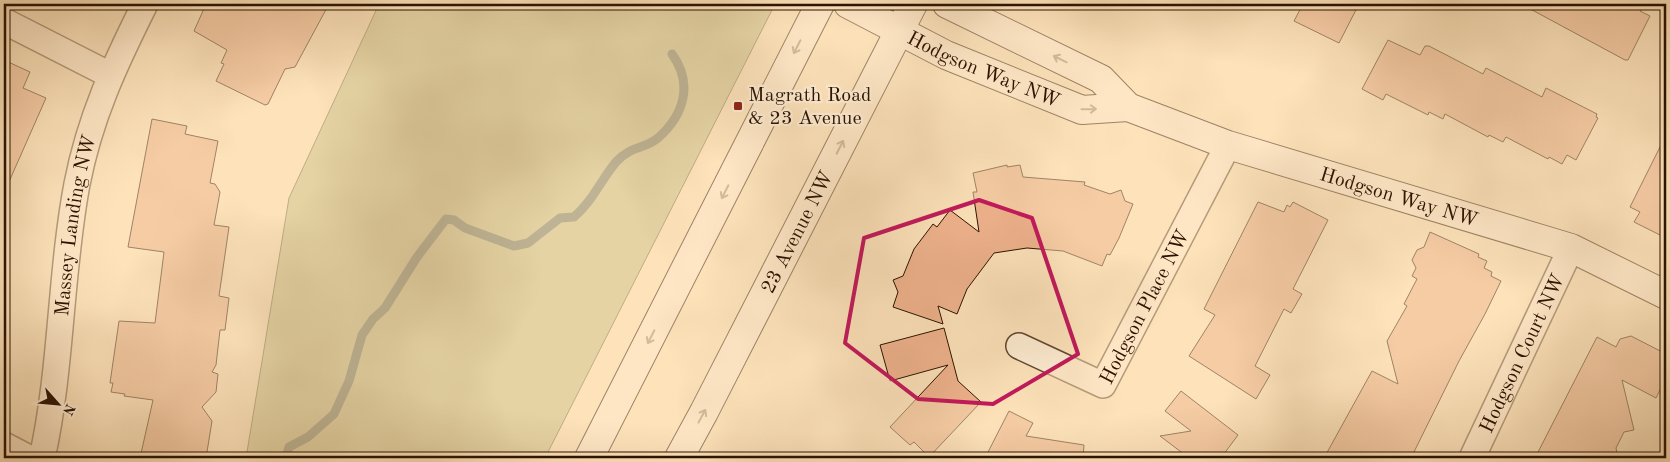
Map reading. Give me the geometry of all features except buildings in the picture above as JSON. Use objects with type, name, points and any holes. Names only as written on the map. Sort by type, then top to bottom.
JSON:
[{"type":"street","name":"Massey Landing NW","points":[[42,458],[77,185],[87,142],[110,74],[146,4]]},
{"type":"street","points":[[589,458],[820,4]]},
{"type":"street","name":"Hodgson Way NW","points":[[848,4],[946,55],[1082,110],[1128,107]]},
{"type":"street","name":"23 Avenue NW","points":[[678,458],[709,403],[913,4]]},
{"type":"street","name":"Hodgson Way NW","points":[[947,4],[1101,80],[1128,107],[1228,145],[1571,248],[1666,295]]},
{"type":"street","points":[[4,21],[110,74]]},
{"type":"street","name":"Hodgson Place NW","points":[[1019,346],[1103,385],[1228,145]]},
{"type":"street","name":"Hodgson Court NW","points":[[1472,458],[1571,248]]},
{"type":"street","points":[[4,445],[29,458]]},
{"type":"highlighted area","points":[[979,200],[1032,218],[1078,354],[993,404],[918,399],[845,343],[864,238]]},
{"type":"shaded area","points":[[379,4],[775,4],[545,458],[246,458],[289,198]]},
{"type":"waterway","points":[[286,458],[289,447],[308,437],[334,414],[349,381],[362,335],[373,319],[385,308],[417,257],[446,219],[454,220],[465,228],[514,246],[528,243],[560,218],[574,217],[586,205],[621,157],[632,150],[653,142],[675,119],[680,109],[684,87],[679,65],[672,54]]},
{"type":"place","name":"Magrath Road & 23 Avenue","points":[[738,106]]}]
